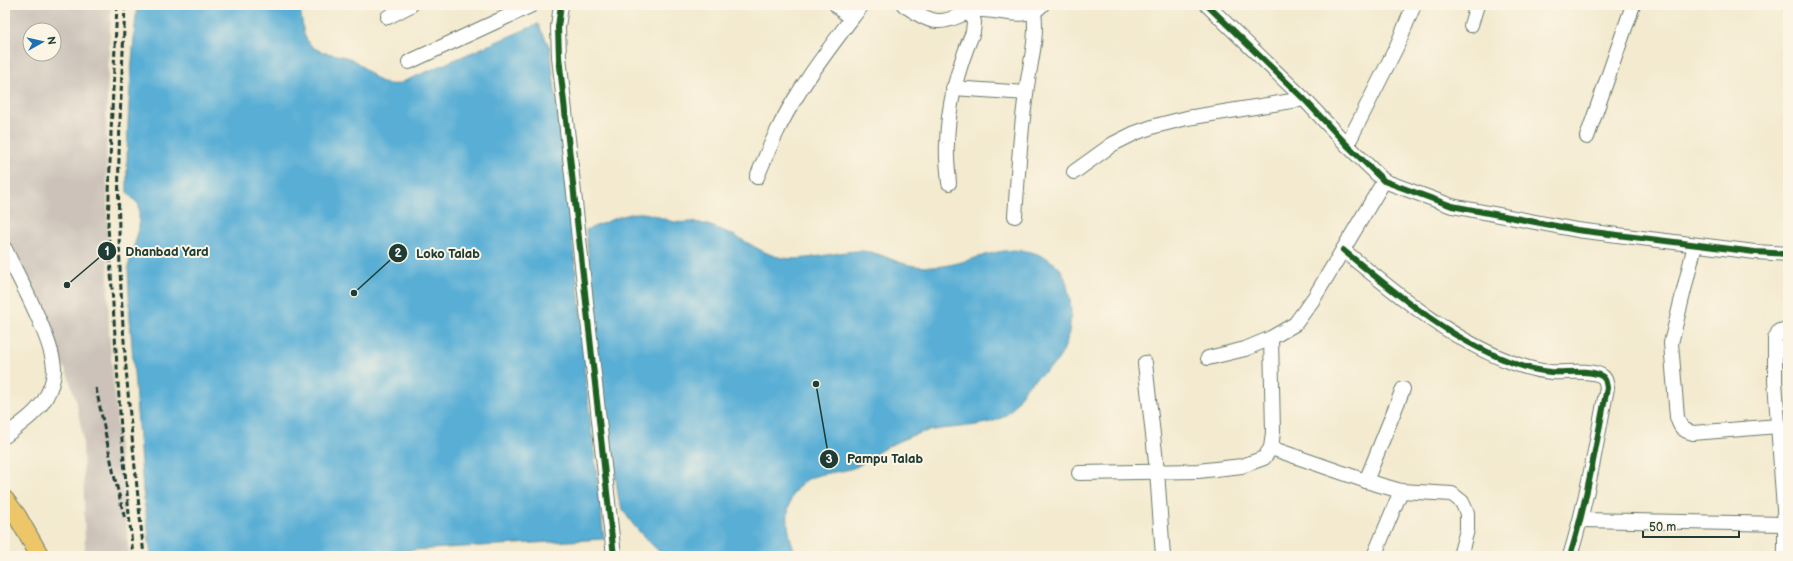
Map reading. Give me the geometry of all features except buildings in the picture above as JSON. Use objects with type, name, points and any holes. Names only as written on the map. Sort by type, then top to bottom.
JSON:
[{"type":"main road","points":[[5,500],[17,516],[40,556]]},
{"type":"street","points":[[388,17],[410,5]]},
{"type":"street","points":[[409,62],[532,5]]},
{"type":"street","points":[[561,5],[558,27],[560,57],[588,327],[614,556]]},
{"type":"street","points":[[836,5],[851,20]]},
{"type":"street","points":[[757,177],[776,133],[797,95],[862,5]]},
{"type":"street","points":[[904,5],[926,18],[936,21],[948,20],[971,11],[981,10],[1026,14],[1038,8]]},
{"type":"street","points":[[1207,5],[1304,98],[1347,146],[1384,181],[1413,193],[1460,207],[1577,230],[1755,252],[1788,254]]},
{"type":"street","points":[[1347,146],[1396,48],[1414,5]]},
{"type":"street","points":[[1471,25],[1477,5]]},
{"type":"street","points":[[1587,137],[1633,5]]},
{"type":"street","points":[[1015,216],[1020,134],[1035,42],[1038,8]]},
{"type":"street","points":[[949,183],[947,144],[949,115],[953,88],[973,32],[974,22],[971,11]]},
{"type":"street","points":[[953,88],[1026,93]]},
{"type":"street","points":[[1074,172],[1114,144],[1135,133],[1155,126],[1187,118],[1304,98]]},
{"type":"street","points":[[1208,358],[1244,348],[1271,338],[1295,324],[1314,298],[1384,181]]},
{"type":"street","points":[[1695,245],[1671,343],[1677,417],[1680,426],[1684,431],[1693,433],[1778,426]]},
{"type":"street","points":[[5,249],[41,325],[50,349],[54,369],[52,384],[45,399],[30,416],[5,436]]},
{"type":"street","points":[[1343,250],[1413,306],[1449,330],[1492,354],[1520,365],[1550,372],[1591,373],[1600,375],[1605,379],[1607,388],[1581,520],[1570,556]]},
{"type":"street","points":[[1785,556],[1785,524],[1775,381],[1775,339],[1779,331],[1788,328]]},
{"type":"street","points":[[1079,473],[1198,471],[1242,466],[1264,458],[1271,448],[1273,432],[1271,338]]},
{"type":"street","points":[[1145,363],[1157,471],[1163,556]]},
{"type":"street","points":[[1366,481],[1403,389]]},
{"type":"street","points":[[1271,448],[1366,481],[1401,491],[1452,494],[1462,502],[1468,513],[1467,530],[1460,556]]},
{"type":"street","points":[[1374,556],[1401,491]]},
{"type":"street","points":[[1581,520],[1785,524]]},
{"type":"shaded area","points":[[5,5],[111,5],[106,119],[109,333],[129,556],[85,556],[83,439],[77,404],[69,378],[5,237]]},
{"type":"water","points":[[137,5],[298,5],[304,35],[313,47],[323,52],[351,59],[378,80],[383,83],[390,84],[398,84],[538,24],[550,48],[583,332],[595,330],[586,230],[624,216],[642,213],[674,222],[694,222],[720,229],[776,257],[792,259],[811,258],[851,251],[866,251],[905,264],[931,267],[959,263],[1002,251],[1016,250],[1030,252],[1044,257],[1055,264],[1064,276],[1069,295],[1071,313],[1069,334],[1066,344],[1057,361],[1028,386],[1011,411],[997,420],[976,425],[932,430],[921,433],[886,447],[856,467],[813,477],[801,484],[795,491],[788,509],[788,528],[797,556],[664,556],[638,531],[619,501],[600,364],[584,366],[604,539],[394,551],[365,556],[151,556],[143,490],[130,320],[128,267],[139,229],[139,205],[127,192],[129,98]]},
{"type":"railway","points":[[117,5],[108,226],[121,429],[133,556]]},
{"type":"railway","points":[[125,5],[120,118],[120,272],[128,394],[144,556]]},
{"type":"railway","points":[[96,388],[114,475],[125,519]]},
{"type":"cycle path","points":[[561,5],[558,27],[559,57],[614,556]]},
{"type":"cycle path","points":[[1207,5],[1304,99],[1347,145],[1384,181],[1452,206],[1577,230],[1755,252],[1788,254]]},
{"type":"cycle path","points":[[1343,250],[1405,300],[1471,344],[1519,365],[1551,372],[1589,372],[1600,375],[1605,379],[1607,388],[1595,451],[1570,556]]},
{"type":"place","name":"Dhanbad Yard","points":[[67,285]]},
{"type":"place","name":"Loko Talab","points":[[354,293]]},
{"type":"place","name":"Pampu Talab","points":[[816,384]]}]
